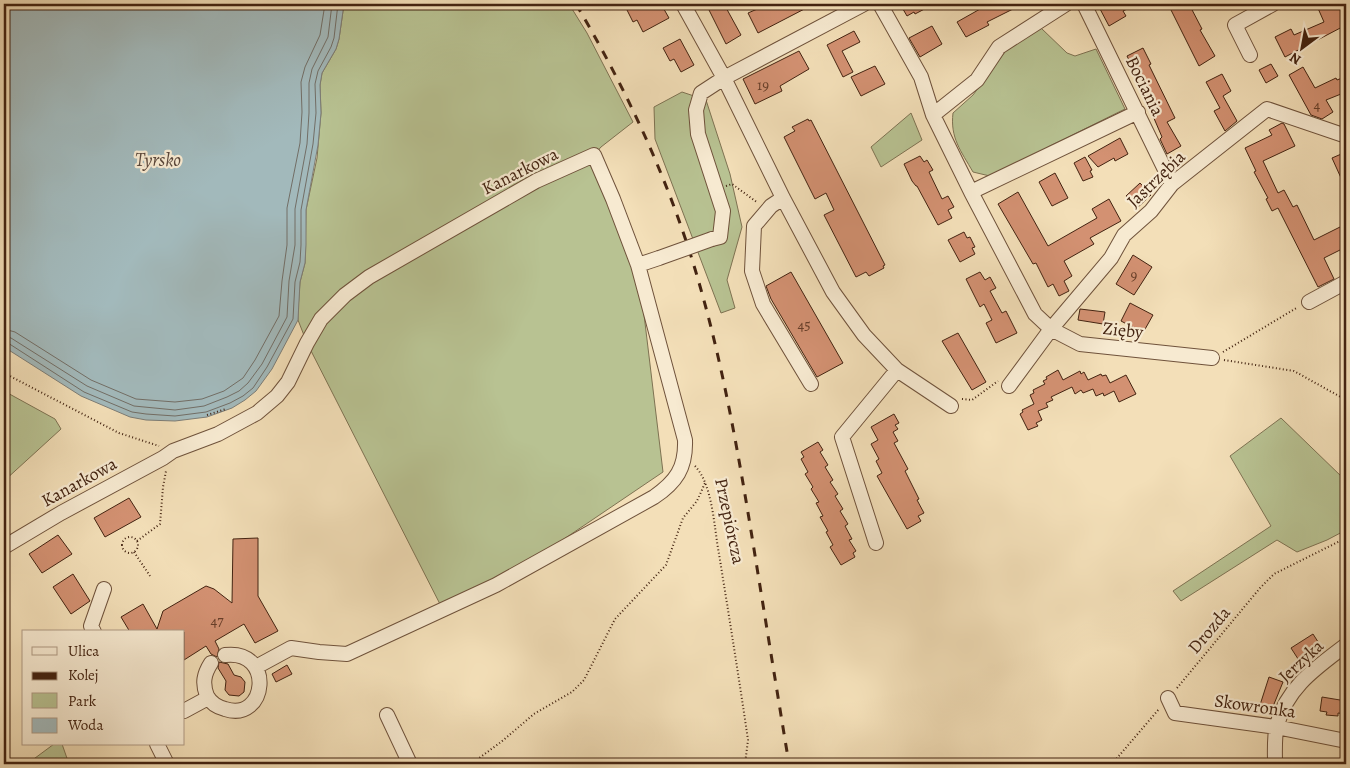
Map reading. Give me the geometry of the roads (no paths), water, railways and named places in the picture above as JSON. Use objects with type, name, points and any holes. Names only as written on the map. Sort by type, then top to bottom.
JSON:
[{"type":"street","points":[[683,4],[724,78],[783,198],[833,292],[864,335],[896,370],[950,404]]},
{"type":"street","points":[[256,668],[291,648],[347,654],[496,585],[666,489],[682,467],[685,455],[685,440],[638,265],[720,237],[723,211],[698,134],[696,110],[701,92],[864,4]]},
{"type":"street","name":"Zięby","points":[[880,4],[921,77],[933,115],[1035,314],[1051,329],[1080,344],[1212,358]]},
{"type":"street","points":[[933,115],[978,80],[999,47],[1066,4]]},
{"type":"street","name":"Bociania","points":[[1084,4],[1172,184]]},
{"type":"street","points":[[1250,55],[1235,24],[1273,4]]},
{"type":"street","name":"Jastrzębia","points":[[1011,383],[1051,329],[1111,258],[1124,235],[1151,211],[1172,184],[1267,109],[1346,136]]},
{"type":"street","points":[[971,192],[1138,112]]},
{"type":"street","name":"Kanarkowa","points":[[4,547],[173,451],[218,434],[257,413],[277,396],[288,382],[321,319],[345,295],[369,277],[536,181],[594,155],[638,265]]},
{"type":"street","points":[[783,198],[768,210],[754,226],[752,272],[763,304],[811,384]]},
{"type":"street","points":[[1309,302],[1346,282]]},
{"type":"street","points":[[876,543],[842,437],[896,370]]},
{"type":"street","points":[[93,630],[91,626],[104,589]]},
{"type":"street","name":"Jerzyka","points":[[1275,764],[1276,727],[1286,701],[1310,672],[1346,645]]},
{"type":"street","points":[[211,664],[204,678],[204,686],[208,698],[216,706],[232,711],[242,710],[251,704],[257,696],[260,688],[260,676],[256,668],[245,658],[232,655],[224,656]]},
{"type":"street","points":[[185,710],[208,698]]},
{"type":"street","name":"Skowronka","points":[[1168,698],[1175,713],[1276,727],[1346,740]]},
{"type":"street","points":[[387,715],[410,764]]},
{"type":"street","points":[[158,746],[167,764]]},
{"type":"water","name":"Tyrsko","points":[[4,4],[344,4],[339,39],[336,49],[322,73],[320,85],[321,113],[318,145],[306,210],[305,263],[300,282],[298,320],[272,369],[256,391],[232,408],[207,417],[175,421],[146,420],[130,417],[81,396],[4,347]]},
{"type":"railway","points":[[576,4],[628,100],[658,166],[684,234],[705,303],[735,440],[789,764]]}]
